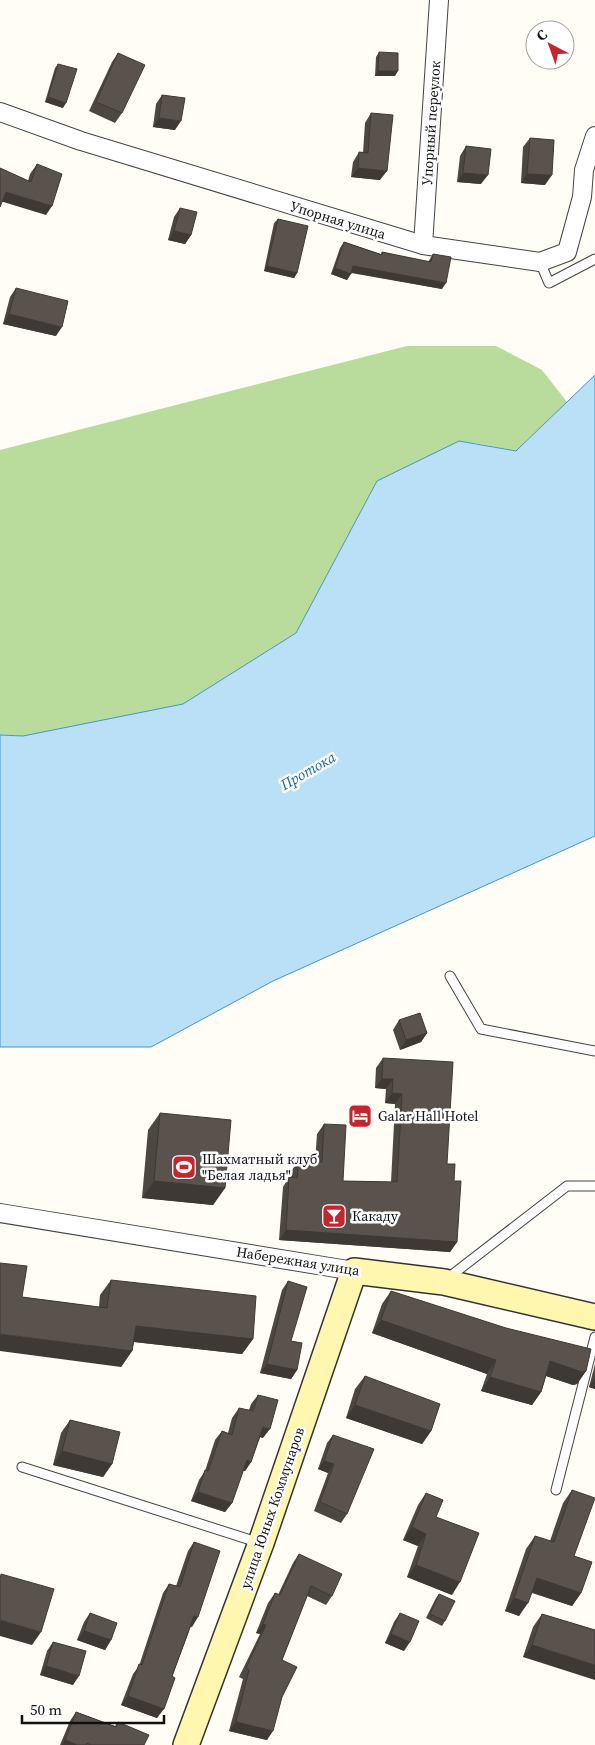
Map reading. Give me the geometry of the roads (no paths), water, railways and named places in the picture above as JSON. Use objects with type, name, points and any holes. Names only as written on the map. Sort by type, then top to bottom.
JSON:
[{"type":"street","name":"Упорный переулок","points":[[423,245],[440,0]]},
{"type":"street","name":"Упорная улица","points":[[0,112],[81,141],[423,245],[540,262],[567,252],[582,197],[584,170],[595,136]]},
{"type":"street","name":"Набережная улица","points":[[0,1213],[354,1270],[444,1282],[595,1317]]},
{"type":"street","name":"улица Юных Коммунаров","points":[[186,1745],[261,1543],[354,1270]]},
{"type":"lane","points":[[540,262],[549,283],[595,259]]},
{"type":"lane","points":[[450,976],[481,1029],[595,1051]]},
{"type":"lane","points":[[444,1282],[567,1186],[595,1186]]},
{"type":"lane","points":[[556,1490],[595,1337]]},
{"type":"lane","points":[[22,1467],[261,1543]]},
{"type":"water","name":"Протока","points":[[595,375],[595,836],[273,981],[151,1047],[0,1047],[0,735],[23,736],[183,704],[296,633],[377,481],[459,441],[516,451]]},
{"type":"place","name":"Galar Hall Hotel","points":[[360,1116]]},
{"type":"place","name":"Шахматный клуб \"Белая ладья\"","points":[[184,1167]]},
{"type":"place","name":"Какаду","points":[[334,1216]]}]
